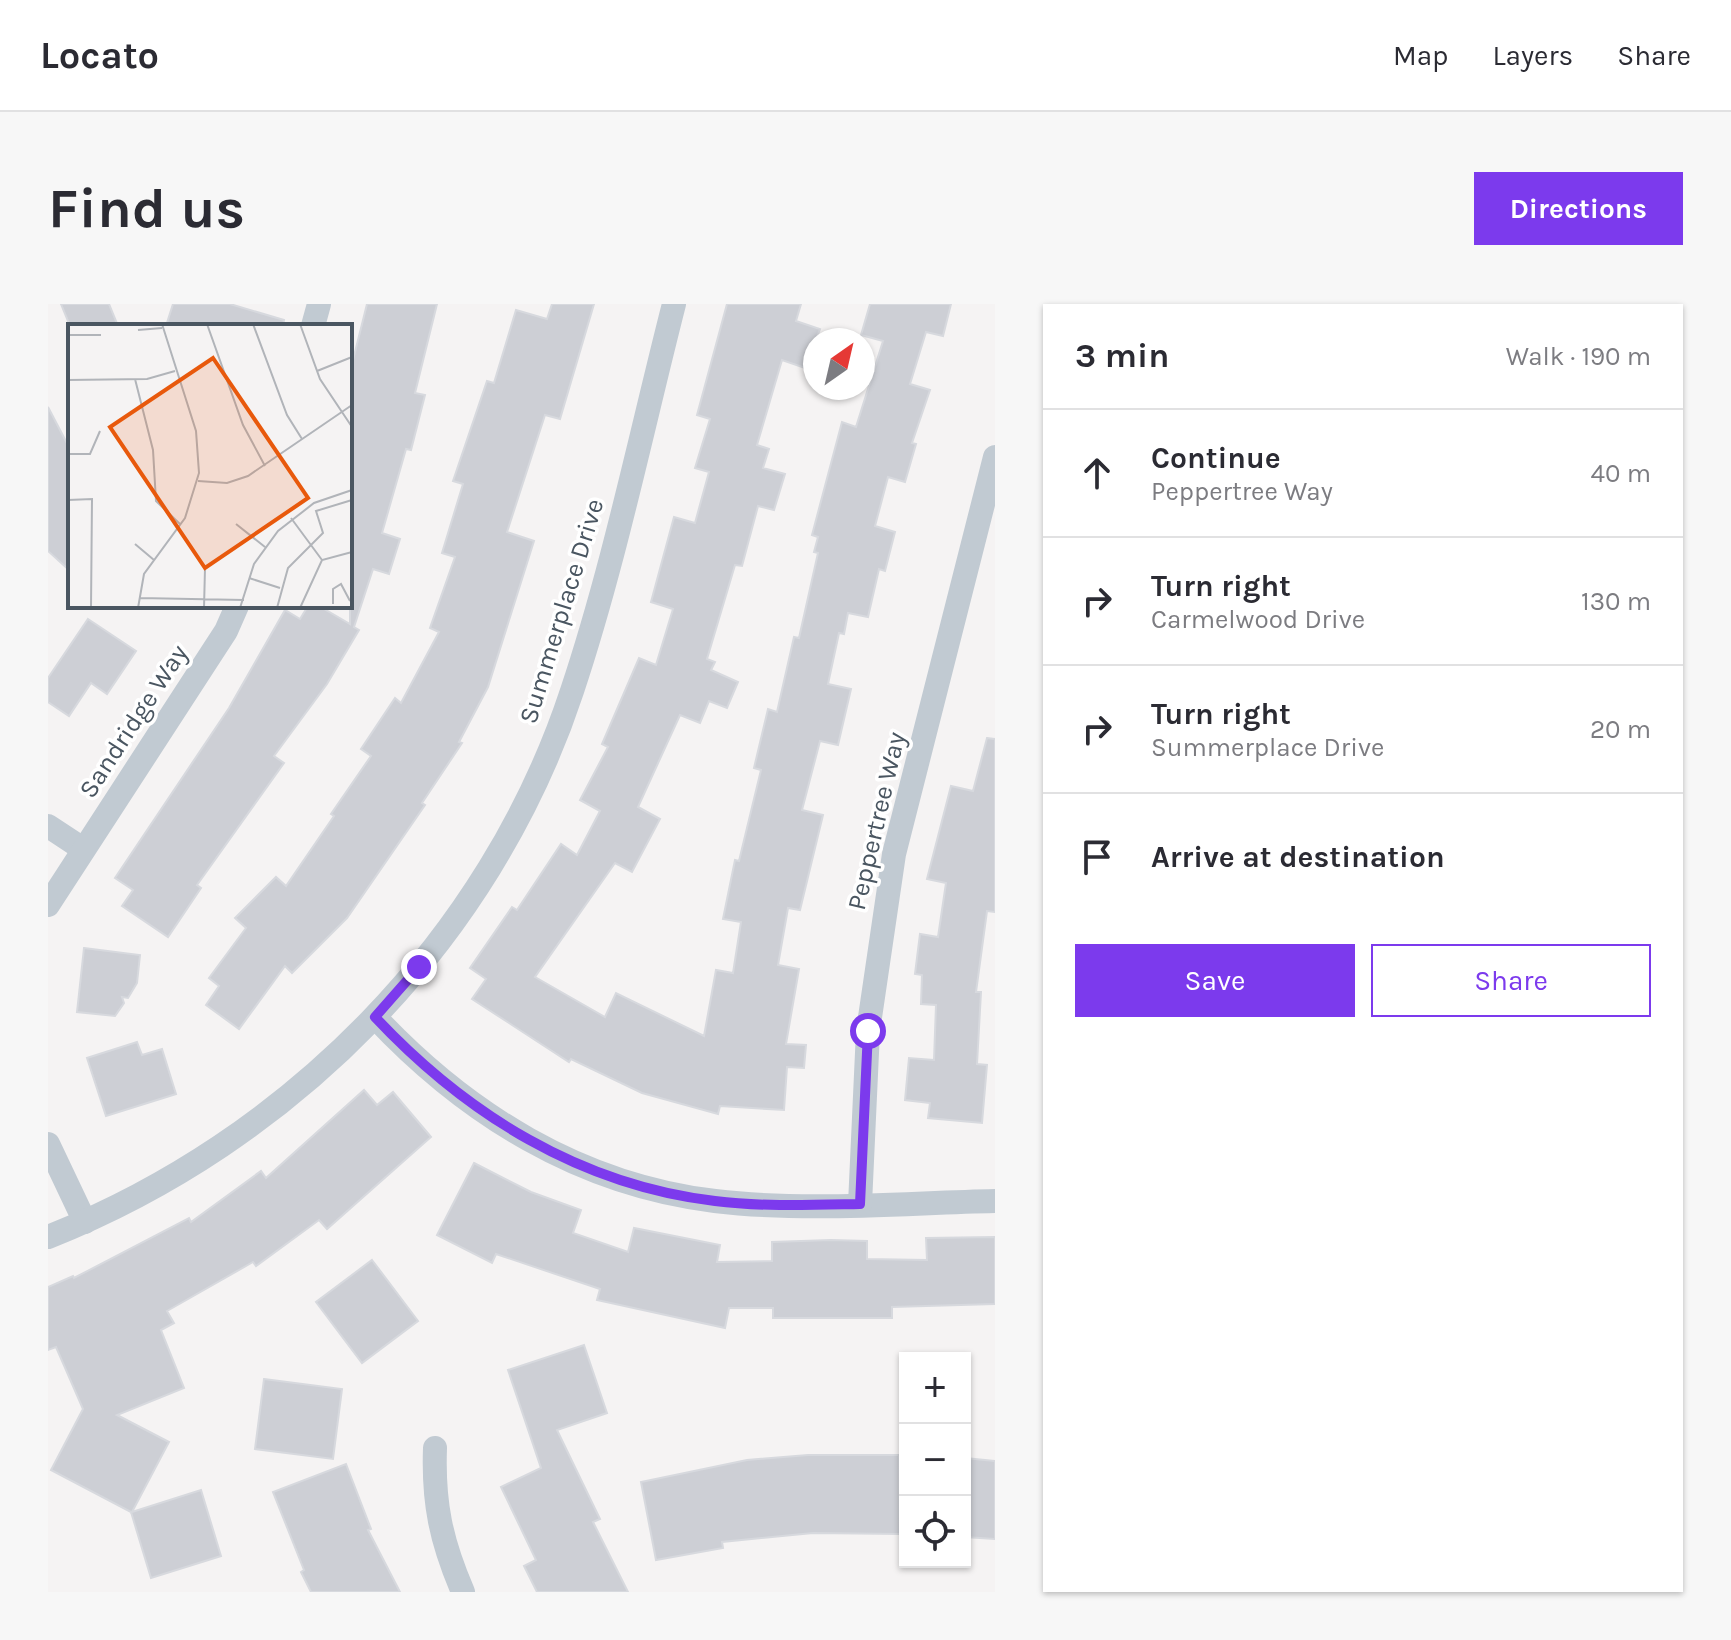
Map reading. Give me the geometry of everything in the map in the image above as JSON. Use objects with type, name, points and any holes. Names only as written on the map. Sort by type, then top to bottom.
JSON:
[{"type":"street","points":[[314,324],[319,304]]},
{"type":"street","name":"Summerplace Drive","points":[[48,1237],[85,1222],[195,1165],[272,1110],[321,1070],[375,1017],[457,917],[507,837],[536,780],[572,692],[674,304]]},
{"type":"street","name":"Peppertree Way","points":[[860,1204],[868,1031],[894,854],[995,457]]},
{"type":"street","name":"Sandridge Way","points":[[48,905],[226,631],[236,608]]},
{"type":"street","points":[[48,826],[83,849]]},
{"type":"street","points":[[375,1017],[414,1058],[468,1103],[552,1154],[658,1191],[714,1201],[770,1205],[995,1201]]},
{"type":"street","points":[[48,1144],[85,1222]]},
{"type":"street","points":[[435,1448],[434,1493],[442,1537],[463,1592]]},
{"type":"building","points":[[61,304],[109,304],[117,324],[69,324]]},
{"type":"building","points":[[173,304],[230,304],[284,320],[283,324],[167,324]]},
{"type":"building","points":[[367,304],[437,304],[415,393],[425,395],[411,450],[406,449],[382,533],[400,539],[389,574],[373,569],[354,627],[359,630],[327,684],[274,756],[284,763],[197,885],[201,888],[168,937],[122,906],[133,890],[115,878],[229,708],[285,610],[300,619],[307,608],[322,608],[350,624],[352,364]]},
{"type":"building","points":[[552,304],[594,304],[560,419],[545,415],[507,532],[534,541],[488,687],[459,742],[462,743],[422,803],[425,805],[347,918],[292,973],[285,966],[239,1029],[206,1005],[219,986],[209,978],[246,928],[235,918],[276,877],[286,886],[334,816],[331,814],[371,756],[361,749],[395,698],[401,703],[439,632],[430,628],[455,557],[442,553],[463,484],[453,481],[487,381],[494,383],[516,310],[547,319]]},
{"type":"building","points":[[727,304],[801,304],[796,321],[817,328],[803,328],[803,367],[782,360],[757,445],[769,449],[763,468],[785,474],[774,510],[758,506],[742,566],[735,565],[707,659],[715,662],[711,670],[738,682],[727,708],[709,701],[700,723],[680,715],[638,807],[660,819],[632,872],[615,863],[535,977],[605,1017],[616,993],[704,1036],[716,970],[733,973],[741,922],[723,919],[735,860],[739,861],[761,770],[754,768],[768,709],[777,712],[794,637],[799,638],[818,553],[814,552],[818,537],[812,535],[842,422],[856,427],[864,400],[875,400],[875,366],[883,341],[875,339],[875,328],[863,328],[870,304],[951,304],[943,336],[926,332],[910,384],[930,390],[912,443],[916,444],[905,482],[888,477],[875,526],[895,532],[885,571],[879,569],[868,617],[848,613],[844,634],[839,633],[828,684],[851,689],[838,745],[820,741],[802,810],[823,815],[800,910],[788,908],[778,965],[799,969],[786,1044],[806,1045],[804,1068],[787,1067],[784,1110],[720,1106],[718,1114],[642,1093],[571,1059],[569,1062],[472,999],[486,979],[470,968],[512,907],[517,910],[561,844],[577,855],[600,811],[580,800],[608,747],[602,744],[639,658],[656,665],[673,609],[651,602],[674,517],[695,523],[709,472],[695,468],[710,419],[697,415]]},
{"type":"building","points":[[48,407],[68,445],[68,569],[48,551]]},
{"type":"building","points":[[88,619],[136,651],[107,694],[91,683],[69,716],[48,702],[48,678]]},
{"type":"building","points":[[987,738],[995,739],[995,912],[987,911],[976,992],[981,992],[977,1064],[987,1065],[982,1123],[928,1118],[930,1103],[905,1100],[909,1058],[934,1060],[936,1005],[921,1004],[922,975],[915,974],[920,934],[938,937],[946,883],[927,879],[951,786],[973,791]]},
{"type":"building","points":[[84,948],[140,955],[137,983],[128,998],[122,997],[124,1003],[115,1016],[77,1012]]},
{"type":"building","points":[[137,1042],[142,1055],[162,1049],[176,1094],[106,1116],[87,1058]]},
{"type":"building","points":[[364,1090],[377,1105],[393,1092],[431,1137],[327,1229],[319,1220],[256,1266],[253,1262],[167,1311],[174,1323],[161,1330],[184,1388],[117,1415],[169,1442],[132,1512],[201,1490],[221,1556],[151,1578],[131,1512],[51,1470],[83,1409],[56,1347],[48,1350],[48,1287],[74,1278],[189,1218],[191,1222],[261,1171],[266,1178]]},
{"type":"building","points":[[474,1163],[531,1192],[581,1210],[573,1233],[628,1252],[634,1228],[720,1245],[717,1262],[772,1261],[772,1242],[831,1240],[867,1241],[867,1259],[927,1260],[926,1238],[995,1237],[995,1304],[892,1307],[892,1318],[773,1318],[773,1308],[729,1308],[725,1328],[597,1300],[600,1289],[496,1254],[492,1263],[437,1235]]},
{"type":"building","points":[[372,1260],[418,1321],[362,1363],[316,1302]]},
{"type":"building","points":[[584,1345],[607,1413],[557,1430],[600,1519],[593,1522],[628,1592],[537,1592],[524,1566],[536,1560],[501,1487],[541,1468],[508,1370]]},
{"type":"building","points":[[264,1379],[342,1389],[333,1459],[255,1449]]},
{"type":"building","points":[[808,1455],[899,1455],[899,1534],[813,1533],[722,1542],[723,1548],[656,1560],[641,1482],[747,1460]]},
{"type":"building","points":[[971,1459],[995,1461],[995,1539],[971,1537]]},
{"type":"building","points":[[346,1464],[371,1529],[368,1530],[400,1592],[311,1592],[301,1572],[304,1570],[273,1492]]},
{"type":"route","points":[[419,967],[375,1017],[414,1058],[456,1095],[503,1127],[552,1154],[658,1191],[714,1201],[770,1205],[860,1204],[868,1031]]}]
